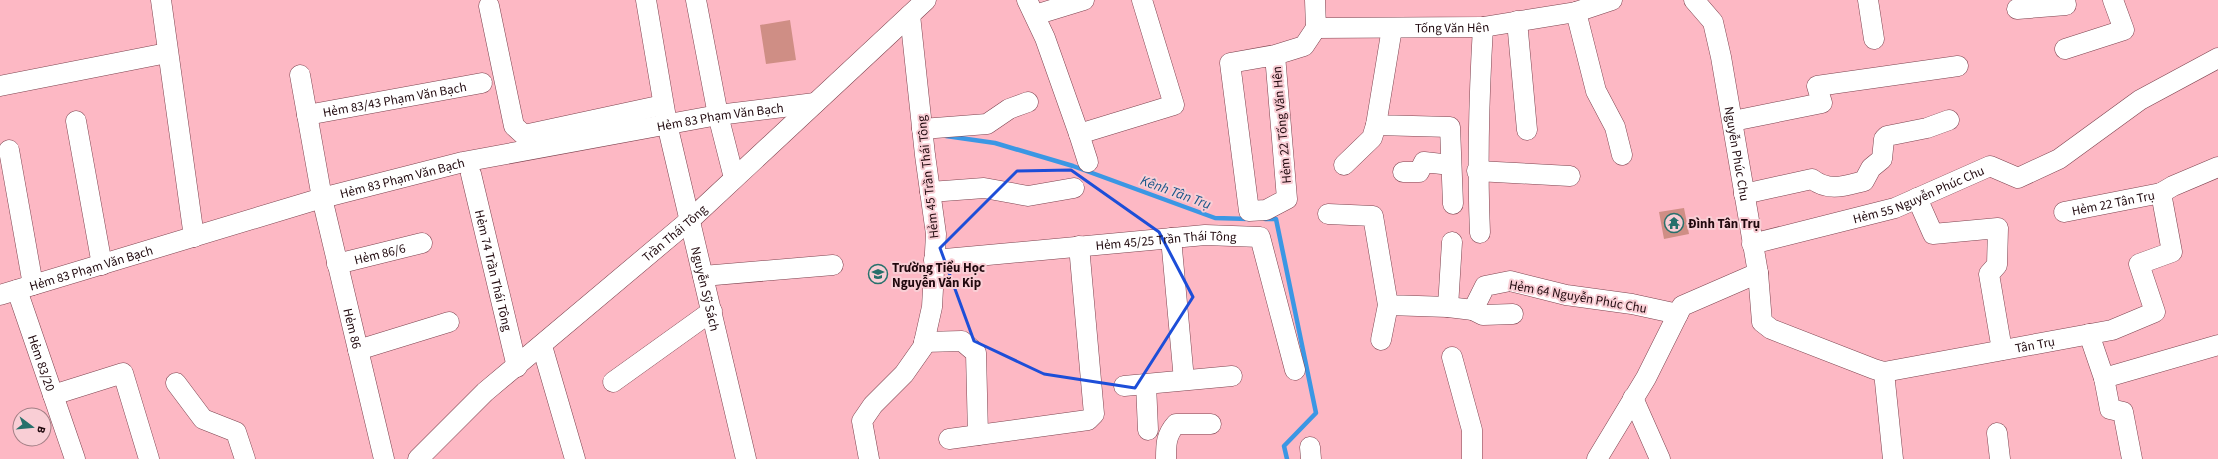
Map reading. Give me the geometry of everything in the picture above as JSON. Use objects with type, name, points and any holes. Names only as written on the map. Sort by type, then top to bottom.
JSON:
[{"type":"street","points":[[161,0],[167,53],[194,237]]},
{"type":"street","name":"Nguyễn Sỹ Sách","points":[[646,0],[666,124],[691,219],[746,459]]},
{"type":"street","points":[[696,0],[718,115],[734,178]]},
{"type":"street","name":"Trần Thái Tông","points":[[418,459],[485,392],[517,367],[691,219],[926,0]]},
{"type":"street","points":[[1084,0],[1031,8],[1045,38],[1080,134],[1088,162]]},
{"type":"street","points":[[1080,134],[1174,105],[1142,0]]},
{"type":"street","points":[[1315,0],[1316,28]]},
{"type":"street","name":"Tống Văn Hên","points":[[1316,28],[1483,27],[1576,12],[1612,0]]},
{"type":"street","name":"Nguyễn Phúc Chu","points":[[1694,0],[1713,22],[1732,121],[1758,273]]},
{"type":"street","points":[[1868,0],[1874,39]]},
{"type":"street","points":[[2017,9],[2066,5],[2065,0]]},
{"type":"street","points":[[2065,49],[2124,30],[2113,0]]},
{"type":"street","points":[[489,6],[514,126],[524,136],[663,105]]},
{"type":"street","points":[[1576,12],[1596,91],[1615,127],[1622,156]]},
{"type":"street","name":"Hẻm 45 Trần Thái Tông","points":[[869,459],[862,421],[873,405],[904,374],[923,347],[932,307],[936,234],[922,129],[910,15]]},
{"type":"street","points":[[1517,21],[1527,130]]},
{"type":"street","points":[[1480,233],[1477,171],[1483,27]]},
{"type":"street","name":"Hẻm 22 Tống Văn Hên","points":[[1266,210],[1287,199],[1275,55],[1304,46],[1316,28]]},
{"type":"street","points":[[1344,165],[1372,138],[1376,125],[1392,28]]},
{"type":"street","points":[[0,86],[167,53]]},
{"type":"street","points":[[1275,55],[1230,63],[1249,211],[1266,210],[1260,237],[1295,370]]},
{"type":"street","name":"Hẻm 55 Nguyễn Phúc Chu","points":[[1752,244],[1895,208],[1990,166],[2018,178],[2059,159],[2140,100],[2218,58]]},
{"type":"street","points":[[1732,121],[1822,103],[1817,86],[1958,66]]},
{"type":"street","name":"Hẻm 83/43 Phạm Văn Bạch","points":[[300,75],[322,198]]},
{"type":"street","name":"Hẻm 83/43 Phạm Văn Bạch","points":[[307,115],[482,83]]},
{"type":"street","points":[[922,129],[986,124],[1009,109],[1028,102]]},
{"type":"street","name":"Hẻm 83 Phạm Văn Bạch","points":[[17,290],[322,198],[463,162],[718,115],[814,104]]},
{"type":"street","points":[[1744,194],[1812,179],[1820,185],[1835,188],[1864,181],[1871,168],[1882,159],[1884,139],[1887,136],[1927,128],[1949,120]]},
{"type":"street","points":[[76,121],[102,265]]},
{"type":"street","points":[[1376,125],[1450,127],[1453,204]]},
{"type":"street","name":"Hẻm 83/20","points":[[9,150],[17,290],[75,459]]},
{"type":"street","points":[[1403,172],[1419,172],[1424,162],[1451,165]]},
{"type":"street","points":[[2161,193],[2173,186],[2218,167]]},
{"type":"street","points":[[1477,171],[1570,176]]},
{"type":"street","name":"Hẻm 74 Trần Thái Tông","points":[[471,174],[517,367]]},
{"type":"street","points":[[930,192],[984,188],[1028,196],[1074,188]]},
{"type":"street","name":"Hẻm 22 Tân Trụ","points":[[2064,212],[2161,193]]},
{"type":"street","name":"Tân Trụ","points":[[1884,372],[2112,330],[2155,312],[2140,264],[2172,252],[2161,193]]},
{"type":"street","name":"Hẻm 86","points":[[322,198],[384,459]]},
{"type":"street","points":[[1917,198],[1933,234],[1998,228],[1997,265],[1989,274],[2002,350]]},
{"type":"street","points":[[1328,214],[1373,216],[1388,305],[1381,340]]},
{"type":"street","name":"Hẻm 45/25 Trần Thái Tông","points":[[934,260],[1205,235],[1260,237]]},
{"type":"street","points":[[1171,238],[1184,380]]},
{"type":"street","points":[[1448,306],[1452,242]]},
{"type":"street","name":"Hẻm 86/6","points":[[338,264],[422,243]]},
{"type":"street","points":[[949,439],[1088,420],[1094,414],[1079,246]]},
{"type":"street","points":[[703,276],[833,265]]},
{"type":"street","points":[[1597,459],[1633,398],[1682,306],[1758,273],[1762,322],[1771,329],[1884,372],[1893,459]]},
{"type":"street","name":"Hẻm 64 Nguyễn Phúc Chu","points":[[1472,310],[1485,286],[1510,281],[1566,295],[1632,304],[1678,314]]},
{"type":"street","points":[[1388,305],[1448,306],[1472,310],[1483,315],[1513,314]]},
{"type":"street","points":[[613,382],[712,311]]},
{"type":"street","points":[[358,350],[449,322]]},
{"type":"street","points":[[2089,334],[2104,378],[2110,409],[2123,412],[2132,459]]},
{"type":"street","points":[[924,342],[962,341],[976,354],[978,435]]},
{"type":"street","points":[[2104,378],[2218,345]]},
{"type":"street","points":[[542,346],[575,459]]},
{"type":"street","points":[[1452,357],[1472,430],[1472,459]]},
{"type":"street","points":[[53,394],[123,373],[149,459]]},
{"type":"street","points":[[1124,386],[1232,376]]},
{"type":"street","points":[[176,382],[203,419],[236,432],[245,459]]},
{"type":"street","points":[[1146,384],[1148,430]]},
{"type":"street","points":[[1633,398],[1660,459]]},
{"type":"street","points":[[1166,459],[1168,432],[1176,424],[1211,424]]},
{"type":"street","points":[[1997,433],[2000,459]]},
{"type":"highlighted area","points":[[1071,170],[1159,232],[1193,297],[1135,388],[1044,374],[974,341],[940,248],[1017,171]]},
{"type":"building","points":[[790,20],[796,60],[766,64],[760,25]]},
{"type":"building","name":"Đình Tân Trụ","points":[[1684,208],[1689,234],[1664,239],[1659,212]]},
{"type":"waterway","name":"Kênh Tân Trụ","points":[[946,136],[995,143],[1073,166],[1215,218],[1249,219]]},
{"type":"waterway","name":"Kênh Tân Trụ","points":[[1265,219],[1276,219],[1316,413],[1284,446],[1287,459]]},
{"type":"place","name":"Đình Tân Trụ","points":[[1674,223]]},
{"type":"place","name":"Trường Tiểu Học Nguyễn Văn Kip","points":[[878,274]]}]
